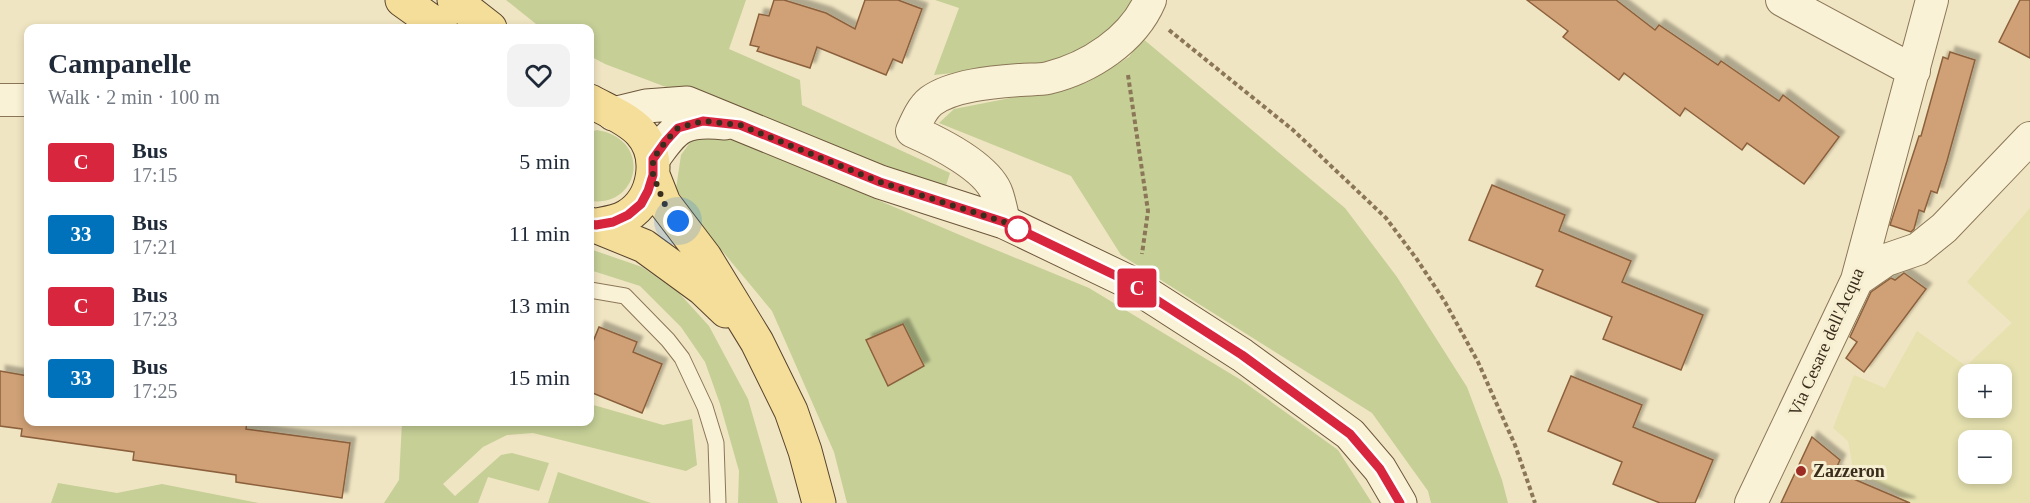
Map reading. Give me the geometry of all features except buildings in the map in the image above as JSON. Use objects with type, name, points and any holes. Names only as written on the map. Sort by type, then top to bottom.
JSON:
[{"type":"main road","points":[[402,0],[435,24]]},
{"type":"main road","points":[[454,0],[485,24]]},
{"type":"main road","points":[[595,108],[628,121],[648,143],[664,203],[705,257],[757,342],[791,411],[819,503]]},
{"type":"main road","points":[[594,224],[613,222],[628,215],[641,204],[648,191],[653,167]]},
{"type":"main road","points":[[594,224],[644,246],[703,289],[757,342]]},
{"type":"street","points":[[1782,0],[1914,71]]},
{"type":"street","name":"Via Cesare dell'Acqua","points":[[1751,503],[1857,280],[1932,0]]},
{"type":"street","points":[[1004,222],[997,192],[977,167],[938,142],[912,131],[919,116],[930,101],[948,92],[980,85],[1047,78],[1090,62],[1123,39],[1148,5]]},
{"type":"street","points":[[0,100],[24,100]]},
{"type":"street","points":[[595,108],[687,103],[880,182],[1004,222],[1127,281],[1242,355],[1350,434],[1380,469],[1400,503]]},
{"type":"street","points":[[653,167],[666,141],[678,128],[703,121],[740,125]]},
{"type":"street","points":[[1857,280],[1886,260],[1918,249],[1944,228],[2030,138]]},
{"type":"lane","points":[[594,291],[625,296],[668,340],[682,358],[705,407],[716,443],[718,503]]},
{"type":"path","points":[[1148,5],[1293,130],[1386,218],[1445,302],[1478,362],[1515,446],[1535,503]]},
{"type":"path","points":[[1123,39],[1148,211],[1143,252],[1127,281]]},
{"type":"shaded area","points":[[2030,208],[2030,503],[1899,503],[1902,497],[1853,469],[1848,441],[1833,428],[1854,375],[1885,388],[1917,331],[1963,364],[1958,364],[1958,418],[2012,418],[2012,364],[1968,364],[2012,323],[1967,282]]},
{"type":"green space","points":[[506,0],[746,0],[729,49],[800,80],[802,105],[950,173],[944,192],[605,64],[594,58],[594,24],[536,24]]},
{"type":"green space","points":[[935,0],[1137,0],[1115,29],[1063,61],[934,75],[959,8]]},
{"type":"green space","points":[[1142,38],[1345,208],[1397,277],[1467,387],[1502,480],[1508,503],[1431,503],[1428,491],[1372,413],[1121,255],[1071,176],[939,123],[954,109],[1086,83],[1129,57]]},
{"type":"green space","points":[[594,131],[615,136],[627,146],[633,158],[633,172],[629,184],[620,194],[607,200],[594,201]]},
{"type":"green space","points":[[696,134],[725,135],[1089,288],[1241,380],[1338,450],[1372,503],[847,503],[834,452],[772,311],[699,223],[676,189],[681,155]]},
{"type":"green space","points":[[594,250],[642,267],[679,293],[709,326],[748,399],[778,503],[738,503],[739,471],[720,404],[705,362],[681,327],[640,286],[594,271]]},
{"type":"green space","points":[[594,405],[663,425],[692,419],[697,465],[686,471],[533,433],[507,435],[483,447],[443,484],[455,496],[501,455],[512,453],[549,463],[539,491],[488,477],[478,503],[384,503],[399,480],[402,426],[594,426]]},
{"type":"green space","points":[[558,472],[651,503],[548,503]]},
{"type":"green space","points":[[58,483],[117,493],[162,484],[259,503],[51,503]]},
{"type":"bus line","name":"C","points":[[594,225],[613,222],[628,215],[641,204],[653,175],[653,159],[678,128],[703,121],[740,125],[880,182],[1004,222],[1127,281],[1242,355],[1350,434],[1380,469],[1400,503]]},
{"type":"place","name":"Zazzeron","points":[[1801,471]]},
{"type":"route","points":[[678,221],[664,203],[653,175],[653,159],[678,128],[703,121],[740,125],[880,182],[1004,222],[1018,229]]}]
